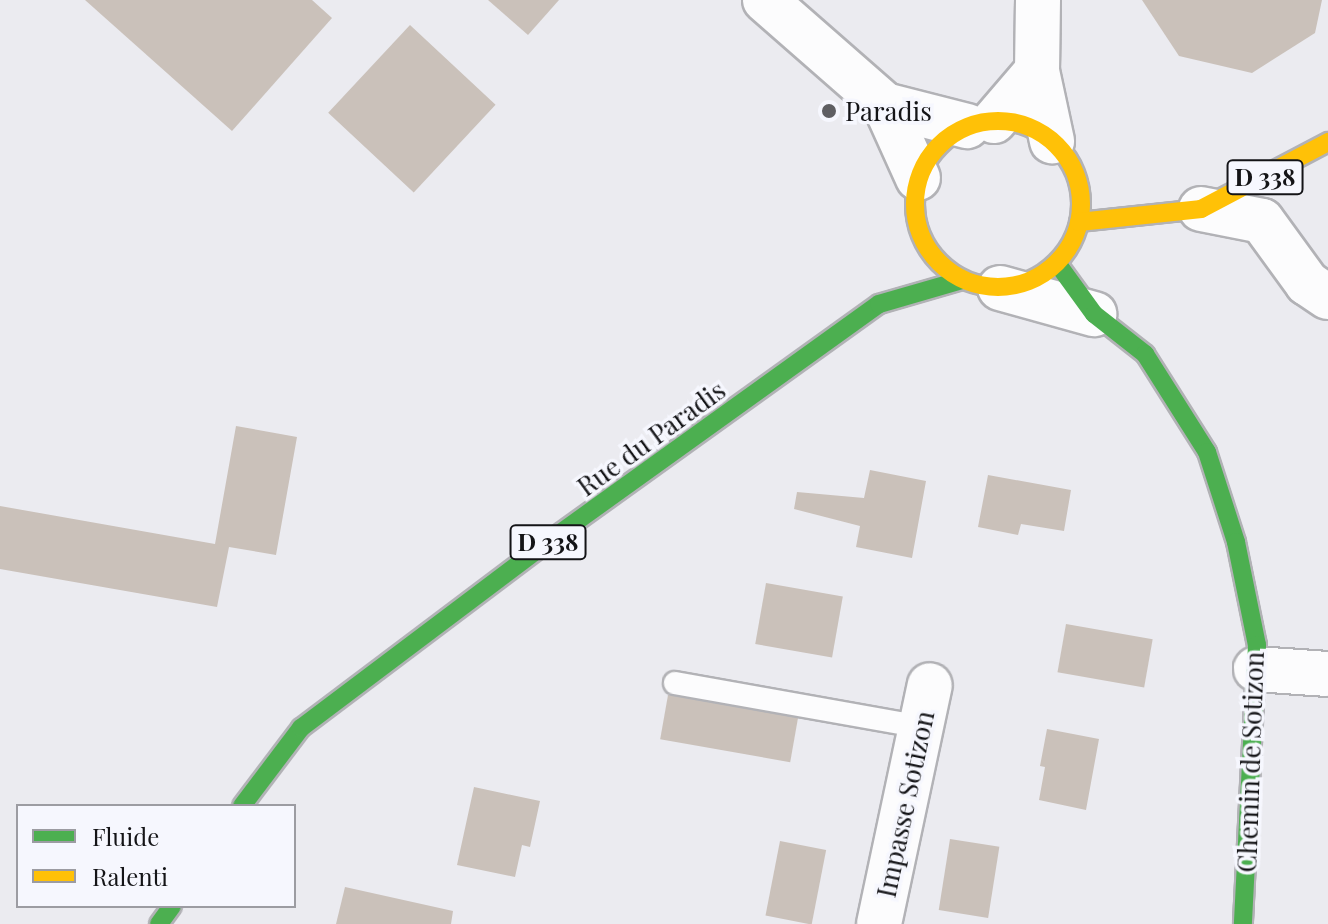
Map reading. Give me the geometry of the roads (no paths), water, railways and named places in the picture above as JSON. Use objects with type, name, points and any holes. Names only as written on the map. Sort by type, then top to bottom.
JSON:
[{"type":"main road","points":[[1015,122],[1052,141],[1066,157],[1076,177],[1081,199],[1079,222],[1071,244],[1057,263],[1021,285],[981,284],[944,268],[929,252],[919,233],[914,205],[918,178],[929,156],[946,139],[981,124],[1015,122]]},
{"type":"main road","name":"D 338","points":[[1079,222],[1201,209],[1328,142]]},
{"type":"main road","points":[[1076,177],[1102,183]]},
{"type":"main road","name":"D 338","points":[[1145,194],[1201,209]]},
{"type":"main road","points":[[906,256],[919,233]]},
{"type":"main road","name":"Chemin de Sotizon","points":[[1057,263],[1094,314],[1145,354],[1207,452],[1236,542],[1257,645],[1243,924]]},
{"type":"main road","name":"Rue du Paradis","points":[[879,304],[892,280]]},
{"type":"main road","name":"Rue du Paradis","points":[[244,804],[301,728],[545,544],[879,304],[981,284]]},
{"type":"street","points":[[765,0],[885,105],[918,178]]},
{"type":"street","points":[[1038,0],[1037,71],[1052,141]]},
{"type":"street","points":[[885,105],[981,124],[1037,71]]},
{"type":"street","points":[[1201,209],[1262,221],[1307,283],[1328,297]]},
{"type":"street","name":"Chemin de Sotizon","points":[[981,284],[1094,314]]},
{"type":"street","points":[[1256,669],[1328,674]]},
{"type":"street","name":"Impasse Sotizon","points":[[879,924],[930,685]]},
{"type":"lane","points":[[675,683],[921,727]]},
{"type":"place","name":"Paradis","points":[[829,111]]}]
